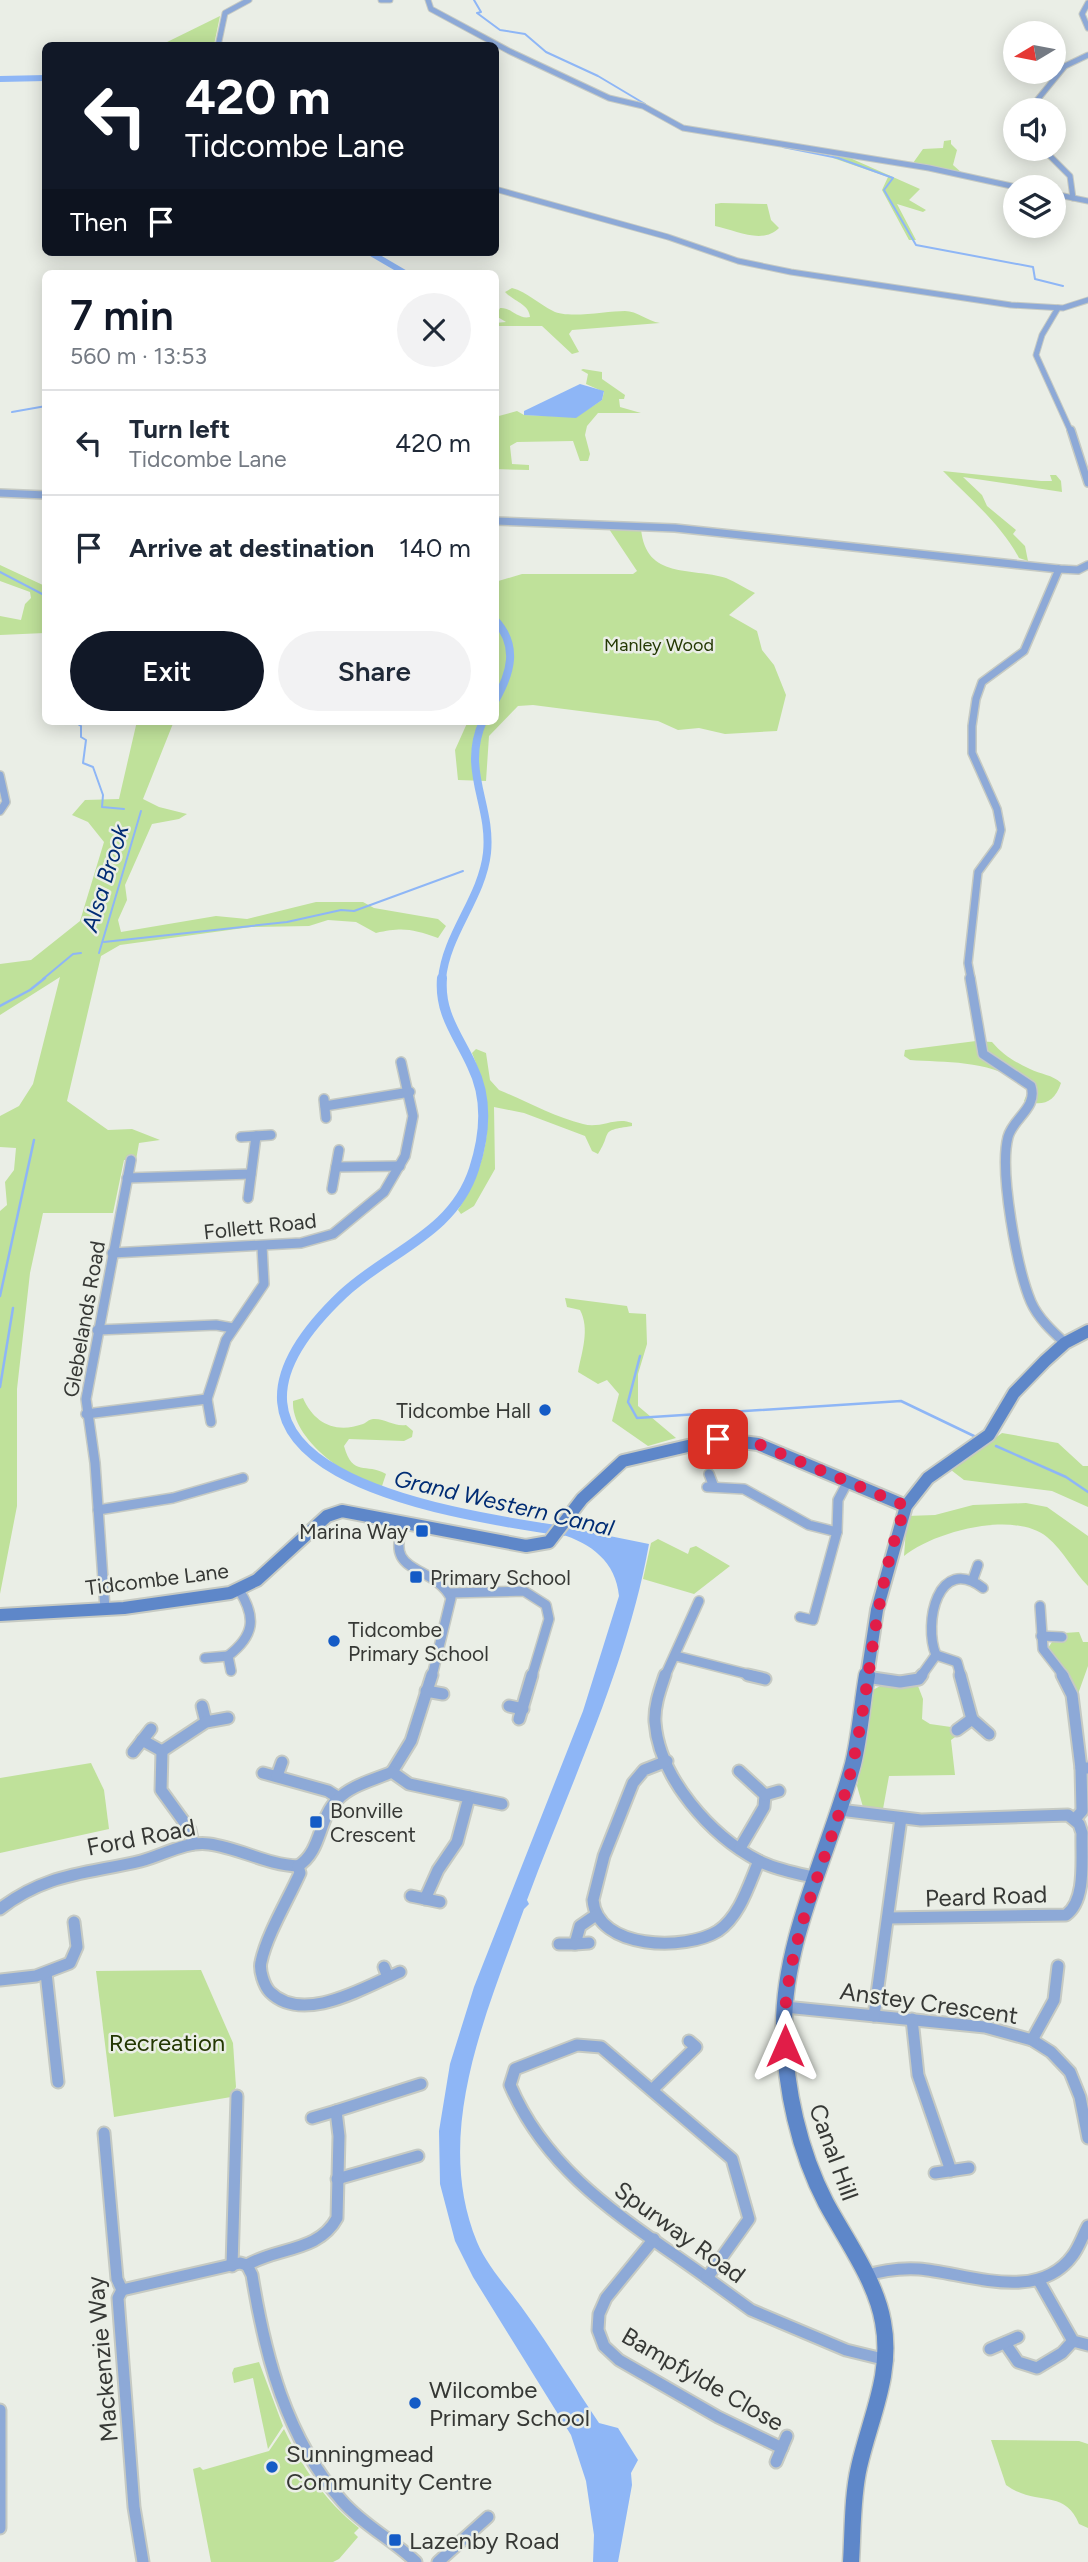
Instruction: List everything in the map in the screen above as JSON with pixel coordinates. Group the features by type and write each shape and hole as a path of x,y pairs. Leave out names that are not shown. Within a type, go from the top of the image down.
{"street":[{"path":"219,42 225,13 249,0"},
{"path":"381,0 390,0"},
{"path":"428,0 430,9 492,42"},
{"path":"1088,3 1082,15 1088,28"},
{"path":"499,46 609,98 643,106 683,128 929,168 1003,184"},
{"path":"1039,98 1065,66 1088,55"},
{"path":"1055,161 1070,176 1073,198"},
{"path":"499,190 668,237 738,261 791,272 953,298 1058,308 1088,300"},
{"path":"1066,197 1088,202"},
{"path":"1058,308 1042,335 1036,355 1071,429 1088,483"},
{"path":"0,493 42,495"},
{"path":"499,521 675,528 1059,569 1078,570 1088,565"},
{"path":"1059,569 1024,651 982,682 978,691 971,750 978,771 999,810 1001,823 997,849 983,861 978,872 968,963 983,1054 1024,1081 1034,1092 1032,1103 1010,1127 1007,1142 1010,1184 1027,1291 1046,1327 1065,1343"},
{"path":"0,775 6,802 0,811"},
{"name":"Follett Road","path":"112,1253 314,1242 333,1234 376,1201 400,1166 412,1128 410,1092 401,1062"},
{"path":"326,1118 324,1102 410,1092"},
{"path":"241,1137 271,1135"},
{"path":"248,1198 256,1136"},
{"path":"332,1189 340,1150"},
{"name":"Glebelands Road","path":"105,1609 93,1446 86,1414 86,1399 131,1160"},
{"path":"336,1167 400,1166"},
{"path":"127,1178 251,1174"},
{"path":"211,1422 209,1395 220,1353 233,1328 264,1284 262,1246"},
{"path":"97,1330 216,1325 233,1328"},
{"path":"906,1506 928,1478 989,1435 1014,1393 1065,1343 1088,1331"},
{"path":"86,1414 209,1395"},
{"name":"Tidcombe Lane","path":"0,1615 105,1609 239,1590 271,1569 327,1516 350,1510 526,1546 542,1545 553,1537 599,1481 622,1461 704,1441 733,1438 758,1444 906,1506"},
{"path":"709,1474 710,1487 744,1489 809,1525 837,1532"},
{"path":"98,1510 173,1498 243,1478"},
{"path":"800,1617 813,1620 837,1532 838,1500 847,1483"},
{"name":"Canal Hill","path":"851,2562 858,2469 887,2360 883,2320 865,2276 824,2199 797,2128 786,2067 785,2007 794,1945 840,1810 853,1762 877,1610 906,1506"},
{"path":"405,1522 397,1541 399,1552 421,1574 450,1593 524,1591 546,1605 549,1619 521,1714 509,1706"},
{"path":"973,1579 978,1565"},
{"path":"936,1655 931,1646 938,1592 948,1581 973,1579 983,1588"},
{"path":"205,1658 228,1656 242,1644 254,1625 253,1612 239,1590"},
{"path":"400,1972 386,1972 318,2004 291,2012 269,1992 260,1964 299,1873 298,1866 308,1859 331,1806 339,1798 392,1772 402,1761 418,1725 450,1593"},
{"path":"699,1601 657,1700 657,1725 667,1761 695,1808 740,1848 759,1861 816,1878"},
{"path":"1040,1606 1041,1636 1062,1637"},
{"path":"694,1613 706,1617"},
{"name":"Peard Road","path":"888,1918 1066,1915 1073,1910 1079,1894 1082,1833 1075,1818 1082,1811 1085,1768 1069,1686 1043,1649 1041,1636"},
{"path":"866,1677 913,1681 924,1675 936,1655"},
{"path":"936,1655 957,1662 972,1719 989,1734"},
{"path":"228,1656 231,1671"},
{"path":"676,1656 765,1679"},
{"path":"741,1672 745,1661"},
{"path":"426,1691 443,1694"},
{"path":"202,1706 206,1722"},
{"path":"162,1751 206,1722 228,1718"},
{"path":"957,1730 972,1719"},
{"path":"133,1752 151,1729"},
{"path":"142,1740 162,1751"},
{"path":"162,1751 161,1790 190,1830 193,1844"},
{"path":"667,1761 652,1766 633,1782 595,1888 593,1898 596,1915 609,1930 624,1938 703,1937 718,1932 731,1918 759,1861"},
{"path":"277,1776 282,1762"},
{"path":"392,1772 409,1784 502,1804"},
{"path":"739,1772 765,1795"},
{"path":"263,1773 328,1791 339,1798"},
{"path":"765,1795 779,1791"},
{"path":"740,1848 764,1807 765,1795"},
{"path":"425,1899 438,1870 457,1842 469,1797"},
{"path":"840,1810 901,1818 1060,1815 1075,1818"},
{"path":"874,2016 901,1818"},
{"name":"Ford Road","path":"0,1909 17,1895 50,1878 137,1862 193,1844 208,1844 298,1866"},
{"path":"411,1896 440,1902"},
{"path":"575,1944 580,1926 596,1915"},
{"path":"0,1980 46,1973 74,1960 77,1947 74,1922"},
{"path":"559,1944 589,1943"},
{"path":"1032,2040 1054,2000 1058,1966"},
{"path":"46,1973 58,2082"},
{"name":"Anstey Crescent","path":"785,2007 1003,2030 1032,2040 1051,2052 1070,2072 1080,2097 1088,2137"},
{"path":"912,2019 918,2075 951,2171"},
{"name":"Spurway Road","path":"652,2090 607,2052 593,2044 577,2045 515,2069 510,2085 524,2118 579,2185 707,2279 751,2310 772,2320 846,2350 887,2360"},
{"path":"696,2047 652,2090 725,2152 736,2166 749,2219 746,2227 707,2279"},
{"path":"312,2118 411,2092 421,2084"},
{"path":"232,2266 236,2096"},
{"path":"122,2290 247,2265 328,2234 337,2218 338,2128 335,2111"},
{"name":"Mackenzie Way","path":"104,2133 99,2154 117,2279 122,2290 118,2298 134,2507 143,2562"},
{"path":"337,2179 418,2156"},
{"path":"935,2173 969,2168"},
{"path":"865,2276 902,2269 1003,2283 1023,2284 1039,2281 1071,2258 1088,2226"},
{"name":"Bampfylde Close","path":"654,2239 597,2314 597,2331 601,2342 608,2352 619,2360 718,2417 785,2442 776,2462"},
{"path":"247,2265 252,2275 258,2319 276,2381 301,2440 342,2502 416,2562"},
{"path":"1039,2281 1073,2341 1088,2345"},
{"path":"990,2349 1018,2337"},
{"path":"1005,2343 1018,2362 1037,2368 1062,2353 1073,2341"},
{"path":"0,2410 0,2528"},
{"path":"438,2562 488,2517"}],"green space":[{"path":"220,16 215,42 167,42"},
{"path":"951,140 957,150 953,165 962,173 913,163 923,149 943,148 944,141"},
{"path":"833,158 850,158 920,189 909,200 926,210 923,212 897,204 916,240 909,240 882,190 888,177"},
{"path":"715,204 767,204 771,220 779,228 772,233 757,236 715,226"},
{"path":"512,288 523,292 560,313 578,315 625,311 660,323 572,330 569,334 579,352 572,354 542,326 499,326 499,323 506,322 499,318 500,308 508,309 522,317 530,317 525,307 505,292"},
{"path":"581,370 602,372 602,379 625,395 624,399 619,399 620,407 641,413 598,413 587,426 585,435 590,454 588,461 580,461 573,441 517,442 510,446 512,464 529,465 529,470 499,469 499,416 517,411 524,415 576,417 602,400 604,392 586,384 588,374"},
{"path":"943,471 1041,481 1052,481 1050,475 1056,475 1061,481 1062,492 963,477 982,495 987,506 1016,530 1013,534 1025,546 1028,561 1019,558 994,523"},
{"name":"Manley Wood","path":"609,529 641,529 651,557 661,564 726,578 755,593 729,615 757,631 762,650 774,665 786,695 777,731 725,734 699,728 678,730 658,721 533,705 518,706 489,736 486,781 458,780 455,750 466,725 499,725 499,581 522,574 633,574 637,571"},
{"path":"0,565 42,585 42,633 0,635 0,616 21,620 25,604 31,598 30,592 0,581"},
{"path":"136,725 172,725 143,799 159,807 187,814 179,819 152,824 125,885 127,900 118,920 121,932 216,916 247,919 316,902 363,902 374,908 438,919 446,926 438,938 407,930 376,933 356,922 328,920 309,926 251,927 120,945 101,956 67,1101 108,1130 132,1129 160,1140 139,1143 136,1160 124,1160 113,1213 43,1213 30,1273 17,1389 17,1506 0,1594 0,1211 7,1205 5,1182 14,1170 16,1148 0,1147 0,1116 19,1106 33,1084 60,977 0,1015 0,964 31,960 80,921 104,842 88,822 72,815 85,800 119,799"},
{"path":"976,1041 992,1042 1014,1061 1058,1080 1061,1083 1055,1095 1042,1103 1024,1101 1028,1091 1003,1073 973,1065 910,1060 904,1056 905,1050"},
{"path":"476,1049 486,1053 490,1080 499,1090 583,1124 626,1121 632,1123 632,1126 610,1131 598,1154 592,1151 585,1136 524,1113 494,1107 495,1169 474,1206 461,1214 458,1210 478,1171 487,1133 485,1094 472,1053"},
{"path":"565,1298 627,1306 629,1313 646,1314 647,1344 638,1374 638,1406 676,1438 648,1446 612,1421 619,1394 607,1380 598,1384 578,1372 584,1340 583,1317 580,1310 567,1307"},
{"path":"303,1398 319,1420 335,1427 353,1427 377,1419 406,1425 413,1431 412,1437 404,1441 349,1439 344,1446 356,1466 386,1474 382,1486 353,1476 324,1456 311,1443 295,1415 293,1401"},
{"path":"1002,1433 1058,1443 1083,1466 1088,1466 1088,1507 1052,1491 964,1480 951,1470"},
{"path":"1026,1503 1047,1507 1088,1536 1088,1586 1047,1537 1032,1529 1015,1525 974,1527 953,1532 917,1547 904,1556 907,1516 935,1515 973,1505"},
{"path":"658,1539 688,1554 690,1548 696,1546 730,1566 694,1594 643,1579 651,1543"},
{"path":"1079,1632 1083,1642 1088,1642 1088,1666 1078,1694 1070,1677 1048,1648 1052,1642 1065,1642 1064,1633"},
{"path":"882,1685 918,1686 923,1699 922,1719 930,1724 951,1727 958,1735 951,1740 955,1775 889,1776 883,1809 863,1807 857,1786 871,1691"},
{"path":"91,1763 104,1790 109,1829 0,1853 0,1778"},
{"name":"Recreation","path":"201,1970 233,2043 236,2087 231,2097 114,2117 96,1971"},
{"path":"259,2362 283,2426 268,2449 253,2378 234,2383 232,2373 234,2368"},
{"path":"284,2429 316,2483 335,2506 359,2528 354,2533 358,2537 339,2559 333,2562 211,2562 193,2469 200,2467 203,2470 269,2451"},
{"path":"991,2440 1079,2441 1088,2444 1088,2528 1079,2524 1066,2506 1017,2492 1006,2485"}],"water":[{"path":"580,384 604,391 602,400 576,418 524,415 524,411"},
{"path":"565,1527 649,1544 627,1635 612,1680 527,1900 529,1904 524,1909 481,2031 462,2115 460,2158 465,2200 477,2242 487,2261 535,2326 599,2423 618,2428 638,2460 631,2473 632,2485 618,2562 593,2562 594,2535 586,2481 571,2435 473,2277 455,2241 440,2184 439,2131 450,2064 474,1987 583,1711 619,1596 613,1573 607,1564 592,1549 560,1534"}],"waterway":[{"path":"474,0 481,12 477,13 500,30 525,34 546,52 598,76 645,104"},
{"name":"Grand Western Canal","path":"0,79 42,78"},
{"path":"783,147 838,158 893,178 884,190 916,245 1033,267 1035,279 1063,286"},
{"name":"Grand Western Canal","path":"376,256 400,270"},
{"path":"12,412 42,407"},
{"name":"Alsa Brook","path":"0,572 42,594"},
{"name":"Grand Western Canal","path":"499,625 510,650 508,670 499,693"},
{"name":"Alsa Brook","path":"79,725 81,737 86,740 83,763 93,767 103,795 102,807 124,809"},
{"name":"Grand Western Canal","path":"442,979 450,947 478,885 487,853 487,835 475,756 482,725"},
{"name":"Alsa Brook","path":"99,953 141,811"},
{"path":"104,942 287,922 341,910 354,911 463,871"},
{"name":"Alsa Brook","path":"43,979 73,954 81,953"},
{"name":"Alsa Brook","path":"0,1006 30,990 45,978"},
{"name":"Grand Western Canal","path":"442,979 446,1013 481,1091 481,1143 474,1169 464,1191 451,1210 435,1226 343,1294 294,1354 282,1402 299,1441 338,1471 391,1494 451,1511 563,1531"},
{"path":"0,1296 34,1140"},
{"path":"0,1387 13,1308"},
{"path":"640,1356 628,1402 637,1418 901,1401 976,1437"},
{"path":"996,1446 1066,1477 1088,1492"}],"place":[{"name":"Tidcombe Hall","path":"545,1410"},
{"name":"Marina Way","path":"422,1531"},
{"name":"Primary School","path":"416,1577"},
{"name":"Tidcombe Primary School","path":"334,1641"},
{"name":"Bonville Crescent","path":"316,1822"},
{"name":"Wilcombe Primary School","path":"415,2403"},
{"name":"Sunningmead Community Centre","path":"272,2467"},
{"name":"Lazenby Road","path":"395,2540"}],"route":[{"path":"718,1439 733,1438 758,1444 906,1506 877,1610 853,1762 840,1810 794,1945 787,1984 785,2046"}]}
